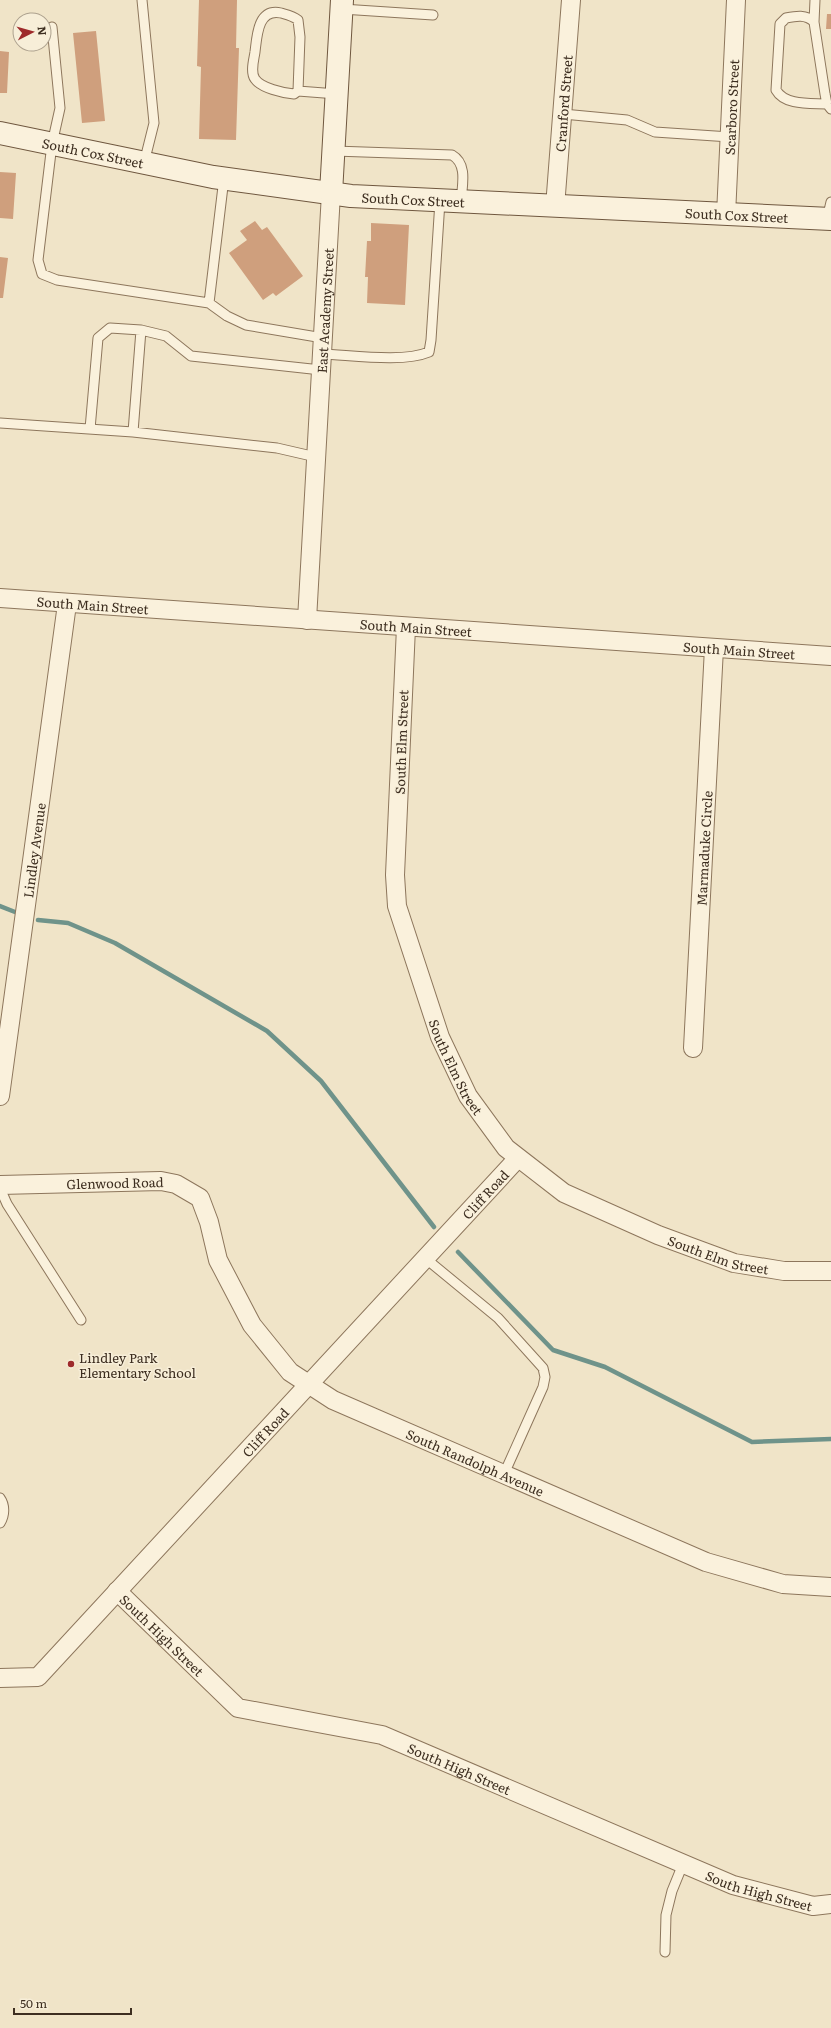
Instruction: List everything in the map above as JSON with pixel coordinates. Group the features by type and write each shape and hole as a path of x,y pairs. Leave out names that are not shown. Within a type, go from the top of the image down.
{"main road":[{"name":"East Academy Street","path":"332,193 342,4"},
{"name":"South Cox Street","path":"0,133 224,178 351,196 555,207 726,214 830,214"}],"street":[{"name":"Cranford Street","path":"555,207 571,0"},
{"name":"Scarboro Street","path":"726,214 736,0"},
{"name":"East Academy Street","path":"307,620 332,193"},
{"name":"South Main Street","path":"0,598 67,604 831,656"},
{"name":"Lindley Avenue","path":"0,1096 67,604"},
{"name":"South Elm Street","path":"406,627 395,875 397,906 440,1037 468,1096 506,1148 564,1193 658,1235 734,1263 784,1271 831,1271"},
{"name":"Marmaduke Circle","path":"692,1048 714,648"},
{"name":"Cliff Road","path":"0,1678 38,1677 518,1158"},
{"name":"Glenwood Road","path":"0,1186 161,1182 176,1184 200,1198 209,1222"},
{"name":"South Randolph Avenue","path":"209,1222 218,1260 252,1325 290,1372 333,1400 706,1562 782,1584 831,1587"},
{"name":"South High Street","path":"117,1591 238,1708 382,1735 733,1885 813,1906 831,1904"}],"lane":[{"path":"142,0 154,123 144,163"},
{"path":"814,22 811,18 796,16 786,18 780,24 776,90 779,95 788,101 829,106 814,22 815,0"},
{"path":"342,4 433,16"},
{"path":"298,91 300,37 298,20 293,16 272,12 266,14 260,23 252,68 253,77 258,82 281,93 294,94 298,91 337,94"},
{"path":"52,27 60,108 52,144 38,260 42,274 57,280 209,303 228,316 246,325 322,354"},
{"path":"562,114 627,120 655,132 730,137"},
{"path":"90,428 98,338 110,328 141,330 166,336 190,356 322,354 389,357 420,356 429,352 451,201 463,173 461,164 456,157 452,155 334,151"},
{"path":"209,303 224,178"},
{"path":"134,432 141,330"},
{"path":"0,423 134,432 277,448 316,457"},
{"path":"0,1186 7,1204 81,1320"},
{"path":"425,1258 498,1318 543,1368 545,1377 543,1387 504,1474"},
{"path":"0,1498 4,1509 3,1517 0,1523"},
{"path":"665,1952 666,1915 672,1891 683,1864"}],"building":[{"path":"199,0 237,0 236,48 239,48 236,140 199,139 201,67 197,66"},
{"path":"827,14 831,14 831,29 826,29"},
{"path":"96,31 105,121 82,123 73,33"},
{"path":"0,51 9,52 7,93 0,93"},
{"path":"0,172 16,173 13,219 0,218"},
{"path":"255,221 262,230 267,227 303,276 276,296 273,293 263,300 229,253 247,240 240,231"},
{"path":"371,223 409,225 405,305 367,303 368,277 365,277 367,241 371,241"},
{"path":"0,257 8,258 3,298 0,298"}],"waterway":[{"path":"0,906 15,912"},
{"path":"38,920 68,923 115,943 267,1031 321,1081 434,1227"},
{"path":"458,1252 553,1350 605,1367 752,1442 831,1439"}],"place":[{"name":"Lindley Park Elementary School","path":"71,1364"}]}
